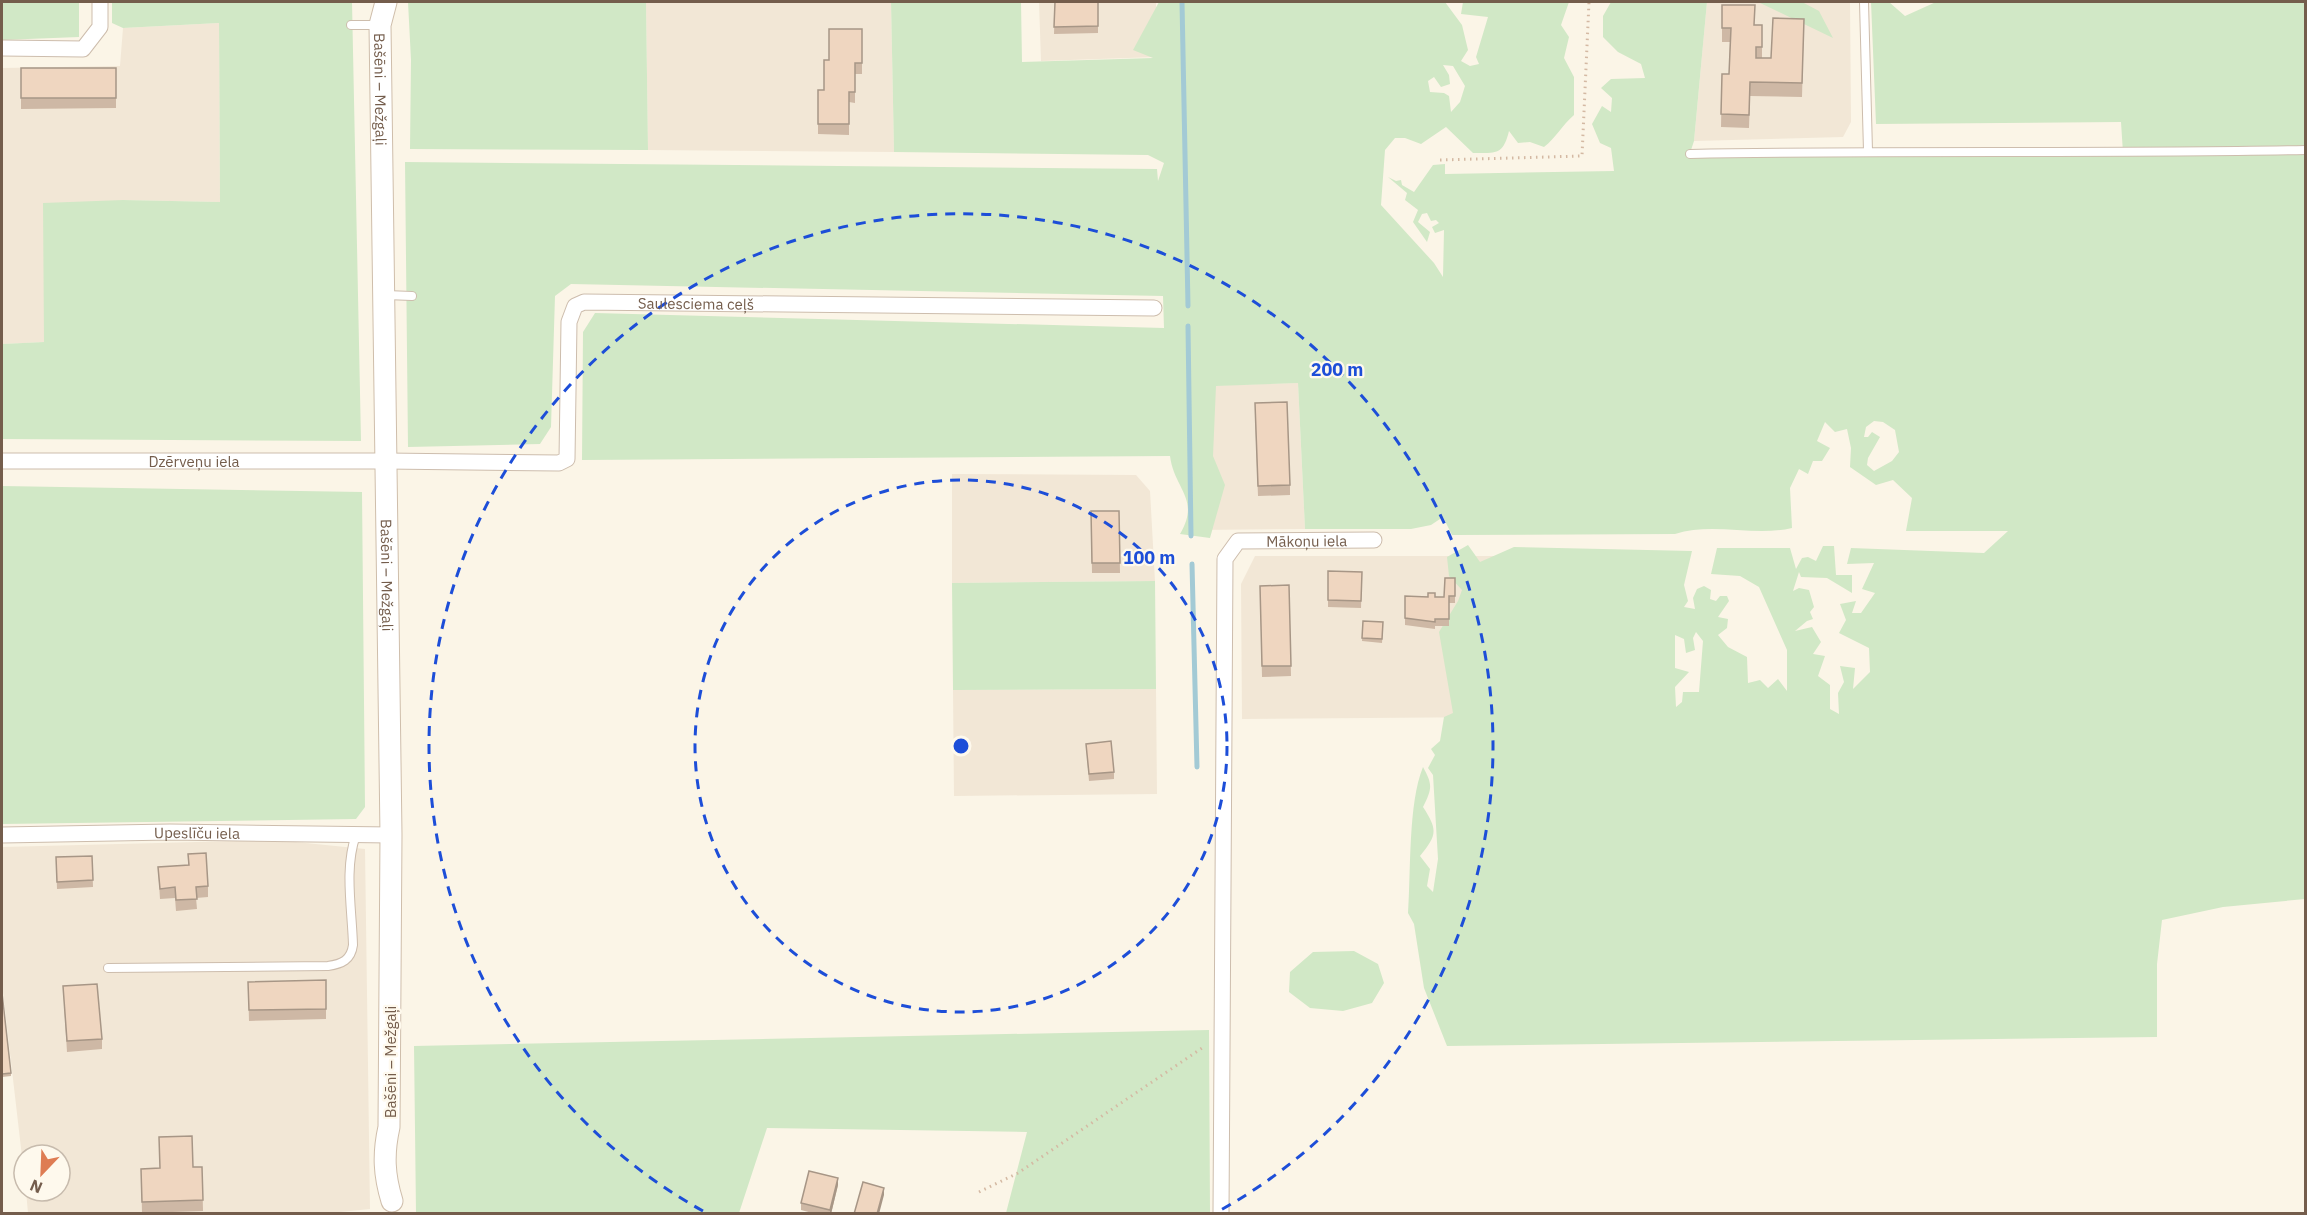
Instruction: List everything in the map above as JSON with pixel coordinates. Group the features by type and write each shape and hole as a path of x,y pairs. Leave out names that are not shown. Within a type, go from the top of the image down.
{"street":[{"path":"2,48 82,48 100,27 100,2"},
{"name":"Bašēni – Mežgaļi","path":"373,2 380,25"},
{"name":"Bašēni – Mežgaļi","path":"386,2 380,25 392,835 389,1127 384,1160 392,1207"},
{"name":"Saulesciema ceļš","path":"386,461 559,463 567,459 569,322 575,306 584,302 1154,308"},
{"name":"Dzērveņu iela","path":"2,461 386,461"},
{"name":"Mākoņu iela","path":"1221,1034 1225,559 1238,541 1374,540"},
{"name":"Upeslīču iela","path":"2,836 170,832 392,835"},
{"path":"1221,1034 1221,1214"}],"lane":[{"path":"1864,2 1868,151"},
{"path":"351,25 380,25"},
{"path":"1689,154 1868,151 2123,153 2306,150"},
{"path":"384,295 412,296"},
{"path":"108,968 328,966 344,962 350,955 353,945 350,864 351,849 356,835"}],"path":[{"path":"1440,160 1582,156 1589,2"},
{"path":"979,1192 1018,1173 1221,1034"}],"shaded area":[{"path":"646,2 891,2 894,152 648,150"},
{"path":"1039,2 1156,2 1156,57 1041,61"},
{"path":"1707,2 1850,2 1851,122 1843,137 1694,141"},
{"path":"219,23 220,202 123,200 44,342 2,344 2,68 120,66 123,28"},
{"path":"1298,383 1305,529 1198,530 1199,386"},
{"path":"952,474 1136,475 1150,491 1155,581 952,583"},
{"path":"1255,556 1494,556 1498,717 1242,719 1241,584"},
{"path":"1156,689 1157,794 954,796 953,690"},
{"path":"276,840 365,849 370,1209 321,1214 28,1213 27,1203 72,1203 72,1143 20,1143 2,984 2,847"}],"green space":[{"path":"2,2 79,2 79,37 2,40"},
{"path":"112,2 352,2 361,441 2,439 2,344 44,342 43,203 123,200 220,202 219,23 123,28 112,23"},
{"path":"408,2 646,2 648,150 410,149 411,60"},
{"path":"891,2 1021,2 1022,62 1153,58 1133,50 1159,2 1445,2 1462,25 1468,50 1461,61 1470,66 1479,64 1476,57 1488,17 1461,14 1463,2 1569,2 1561,25 1569,37 1564,58 1574,77 1574,115 1544,147 1530,142 1518,143 1509,131 1504,145 1498,151 1473,153 1446,127 1421,144 1405,138 1395,138 1385,150 1381,205 1434,263 1443,277 1444,230 1435,233 1432,227 1439,223 1436,220 1431,221 1427,213 1422,214 1418,222 1430,232 1427,242 1413,222 1418,210 1405,200 1407,193 1388,177 1396,181 1401,180 1402,185 1414,192 1433,165 1445,164 1445,174 1614,171 1611,148 1600,143 1592,124 1602,106 1611,112 1612,98 1601,88 1611,79 1645,78 1641,64 1618,52 1603,37 1603,16 1611,2 1707,2 1694,141 1690,153 2123,153 2121,122 1876,124 1871,2 1889,2 1905,16 1936,2 2305,2 2305,899 2223,907 2162,920 2157,964 2157,1037 1447,1046 1424,988 1414,924 1408,913 1412,818 1423,767 1430,787 1423,807 1434,832 1430,843 1420,856 1430,869 1427,886 1433,892 1438,859 1433,775 1428,768 1435,755 1431,749 1440,741 1444,717 1453,713 1439,632 1462,590 1449,576 1447,557 1468,545 1480,562 1514,547 1692,551 1684,585 1688,601 1684,607 1695,609 1693,598 1697,589 1704,586 1711,590 1710,599 1716,601 1720,596 1727,596 1729,601 1718,617 1728,619 1727,628 1718,635 1728,647 1747,657 1748,683 1760,680 1768,688 1778,679 1787,691 1787,650 1759,587 1740,576 1711,574 1717,548 1790,548 1796,569 1802,558 1808,557 1816,561 1823,546 1834,546 1836,575 1852,575 1852,593 1827,578 1801,577 1799,572 1793,591 1799,588 1809,590 1814,607 1810,612 1813,619 1795,631 1812,627 1821,642 1813,654 1825,656 1818,676 1830,685 1830,709 1839,714 1838,693 1844,682 1840,666 1855,668 1853,689 1870,672 1869,648 1839,633 1846,620 1840,604 1856,601 1852,613 1861,613 1875,593 1862,589 1874,563 1847,564 1851,548 1984,553 2008,531 1906,531 1912,498 1893,480 1876,485 1850,467 1851,448 1847,429 1835,432 1825,422 1817,441 1830,448 1822,461 1813,461 1808,474 1799,469 1790,488 1792,528 1763,531 1704,529 1675,534 1452,535 1443,517 1431,525 1411,529 1305,529 1298,383 1216,386 1213,456 1225,485 1210,538 1180,534 1186,522 1187,503 1172,467 1170,456 582,460 583,332 595,313 1164,328 1163,296 571,284 555,296 551,427 540,444 408,447 405,162 1157,169 1158,181 1164,163 1148,155 894,152","holes":["1443,65 1453,66 1465,86 1460,102 1451,112 1449,96 1444,93 1430,92 1428,81 1434,77 1441,87 1450,84 1449,75","1874,421 1883,422 1895,430 1899,452 1892,461 1874,471 1867,465 1868,458 1880,437 1872,432 1868,437 1864,437 1866,427","1696,632 1703,641 1699,692 1683,692 1682,702 1676,707 1675,687 1689,672 1675,668 1675,635 1684,639 1686,653 1695,650 1693,638"]},
{"path":"1758,2 1802,2 1819,11 1833,38"},
{"path":"2,486 362,492 365,807 356,819 2,824"},
{"path":"1155,581 1156,689 953,690 952,583"},
{"path":"1354,951 1378,964 1384,983 1372,1003 1343,1011 1310,1008 1289,992 1290,972 1313,952"},
{"path":"1209,1030 1210,1213 1006,1213 1027,1132 767,1128 739,1213 416,1213 414,1046"}],"building":[{"path":"1055,2 1098,2 1098,26 1054,27"},
{"path":"1722,5 1755,5 1754,25 1762,25 1762,47 1756,47 1756,58 1771,58 1773,18 1804,19 1802,83 1750,82 1749,115 1721,114 1722,74 1729,74 1731,28 1722,28"},
{"path":"829,29 862,29 862,63 855,63 855,92 849,92 849,124 818,124 818,90 824,90 824,60 829,60"},
{"path":"21,68 116,68 116,98 21,98"},
{"path":"1287,402 1290,485 1258,486 1255,403"},
{"path":"1091,511 1119,511 1120,563 1092,563"},
{"path":"1328,571 1362,572 1361,601 1328,600"},
{"path":"1445,578 1455,578 1455,596 1449,596 1449,619 1435,619 1435,622 1405,618 1405,596 1428,597 1428,593 1435,593 1435,597 1444,597"},
{"path":"1289,585 1291,666 1262,666 1260,586"},
{"path":"1363,621 1383,622 1382,639 1362,638"},
{"path":"1111,741 1114,772 1089,774 1086,744"},
{"path":"206,853 208,886 196,887 197,899 176,900 175,887 160,889 158,867 189,865 188,854"},
{"path":"92,856 93,880 57,882 56,857"},
{"path":"326,980 326,1009 249,1010 248,982"},
{"path":"97,984 102,1039 67,1041 63,986"},
{"path":"2,993 11,1073 2,1074"},
{"path":"192,1136 193,1167 202,1167 203,1200 142,1202 141,1169 160,1168 159,1137"},
{"path":"809,1171 838,1178 830,1210 801,1203"},
{"path":"863,1182 884,1188 877,1214 854,1214"}],"waterway":[{"path":"1182,2 1188,306"},
{"path":"1188,326 1191,536"},
{"path":"1192,564 1197,767"}]}
